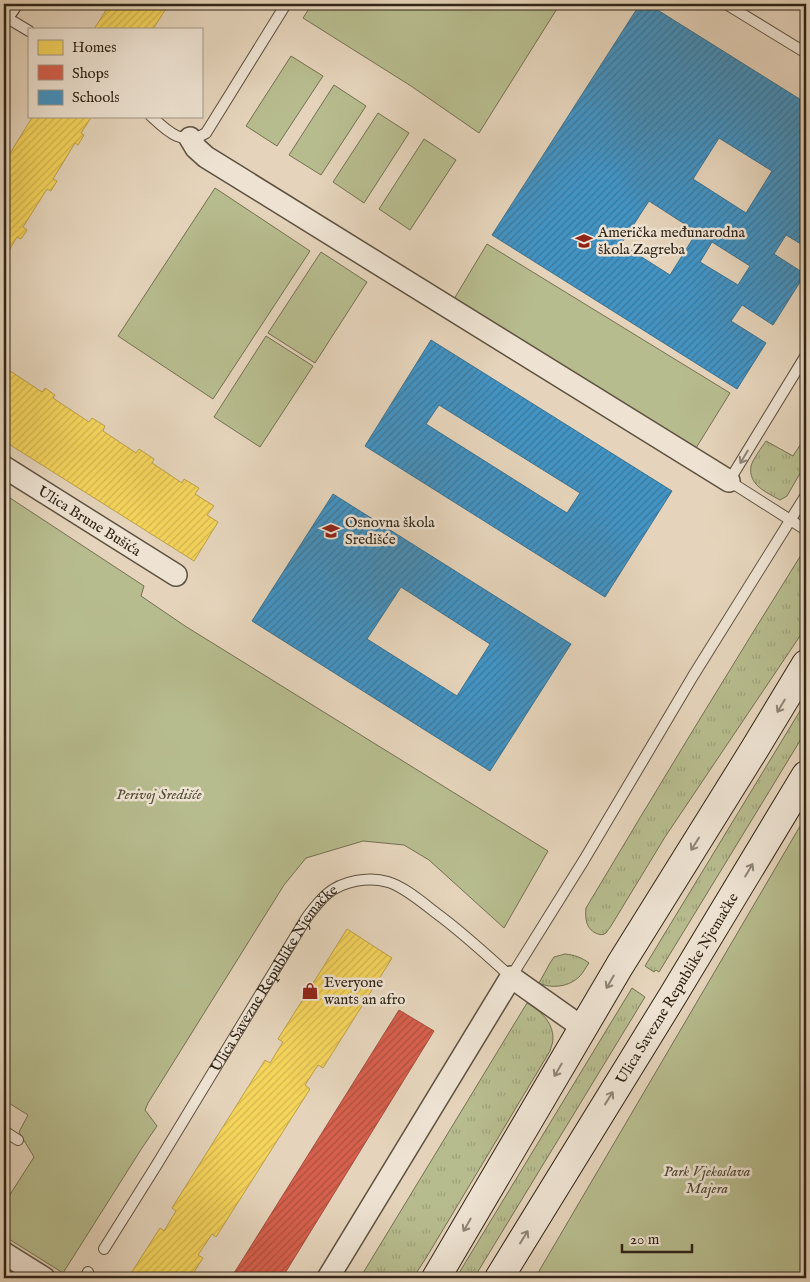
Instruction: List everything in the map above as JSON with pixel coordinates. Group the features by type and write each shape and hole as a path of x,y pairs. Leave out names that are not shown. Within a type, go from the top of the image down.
{"street":[{"path":"4,8 7,4"},
{"path":"190,138 196,148 206,157 729,482"},
{"name":"Ulica Brune Bušića","path":"4,467 176,575"},
{"path":"436,1278 620,965 806,664"},
{"name":"Ulica Savezne Republike Njemačke","path":"499,1278 672,997 806,774"},
{"path":"328,1278 511,977"},
{"name":"Ulica Savezne Republike Njemačke","path":"511,977 583,1028"},
{"path":"4,1253 44,1278"}],"lane":[{"path":"153,118 167,132 178,138 199,137 206,133 286,4"},
{"path":"726,4 806,53"},
{"path":"4,16 28,30"},
{"path":"806,354 729,482 806,530"},
{"path":"511,977 584,860 693,676 806,495"},
{"name":"Ulica Savezne Republike Njemačke","path":"104,1249 307,917 328,892 343,885 365,879 389,882 410,893 447,921 511,977"},
{"path":"4,1131 18,1140"}],"green space":[{"path":"312,4 560,4 479,133 411,86 303,18"},
{"path":"291,56 323,76 277,146 246,126"},
{"path":"334,85 366,106 321,175 289,155"},
{"path":"378,113 409,133 364,203 333,182"},
{"path":"424,139 456,160 410,230 379,209"},
{"path":"215,188 310,251 213,399 118,336"},
{"path":"487,244 730,393 696,448 454,299"},
{"path":"321,252 367,282 315,363 268,333"},
{"path":"266,336 313,366 260,447 214,417"},
{"path":"806,436 806,463 787,496 780,500 755,483 752,478 751,466 766,441 793,456"},
{"name":"Perivoj Središće","path":"4,494 144,586 141,596 185,626 548,851 504,928 429,860 404,845 363,841 306,858 284,885 148,1103 145,1110 157,1126 63,1273 4,1236 4,1204 34,1157 19,1132 28,1115 4,1100"},
{"path":"806,547 806,627 665,837 606,933 602,935 594,932 587,924 586,908"},
{"path":"806,701 806,731 659,972 656,970 654,972 645,966"},
{"name":"Park Vjekoslava Majera","path":"806,816 806,1278 535,1278"},
{"path":"565,954 583,959 589,963 580,976 566,985 549,986 539,983 554,957"},
{"path":"632,988 645,997 474,1278 456,1278"},
{"path":"527,1003 545,1017 551,1027 553,1039 550,1051 426,1258 413,1278 360,1278"}],"building: Homes":[{"path":"110,4 169,4 154,28 95,28"},
{"path":"32,118 91,118 81,133 84,135 78,145 75,143 53,179 57,181 51,191 47,189 23,227 27,230 21,239 17,237 4,259 4,163"},
{"path":"4,367 42,392 45,388 55,395 53,398 89,422 92,418 105,426 103,431 136,453 139,449 154,459 152,463 182,483 184,479 199,488 195,494 214,506 207,515 218,522 194,561 4,441"},
{"path":"347,929 392,958 323,1068 318,1065 305,1085 310,1089 216,1237 212,1234 198,1255 203,1258 190,1278 128,1278 160,1228 164,1231 176,1211 172,1208 265,1060 270,1063 283,1042 278,1039"}],"building: Shops":[{"path":"399,1010 434,1031 282,1278 231,1278"}],"building: Schools":[{"path":"640,4 648,4 806,103 806,247 786,235 774,254 805,274 773,325 742,305 731,321 766,343 737,389 492,235","holes":["719,138 772,171 746,213 693,179","649,201 697,232 670,275 621,244","712,242 750,266 738,285 700,262"]},
{"path":"431,340 672,491 605,597 365,446","holes":["439,405 580,493 567,513 426,424"]},
{"path":"333,494 571,644 490,771 252,621","holes":["401,587 490,644 457,696 367,639"]}],"place":[{"name":"Američka međunarodna škola Zagreba","path":"584,241"},
{"name":"Osnovna škola Središće","path":"331,531"},
{"name":"Everyone wants an afro","path":"310,991"}]}
